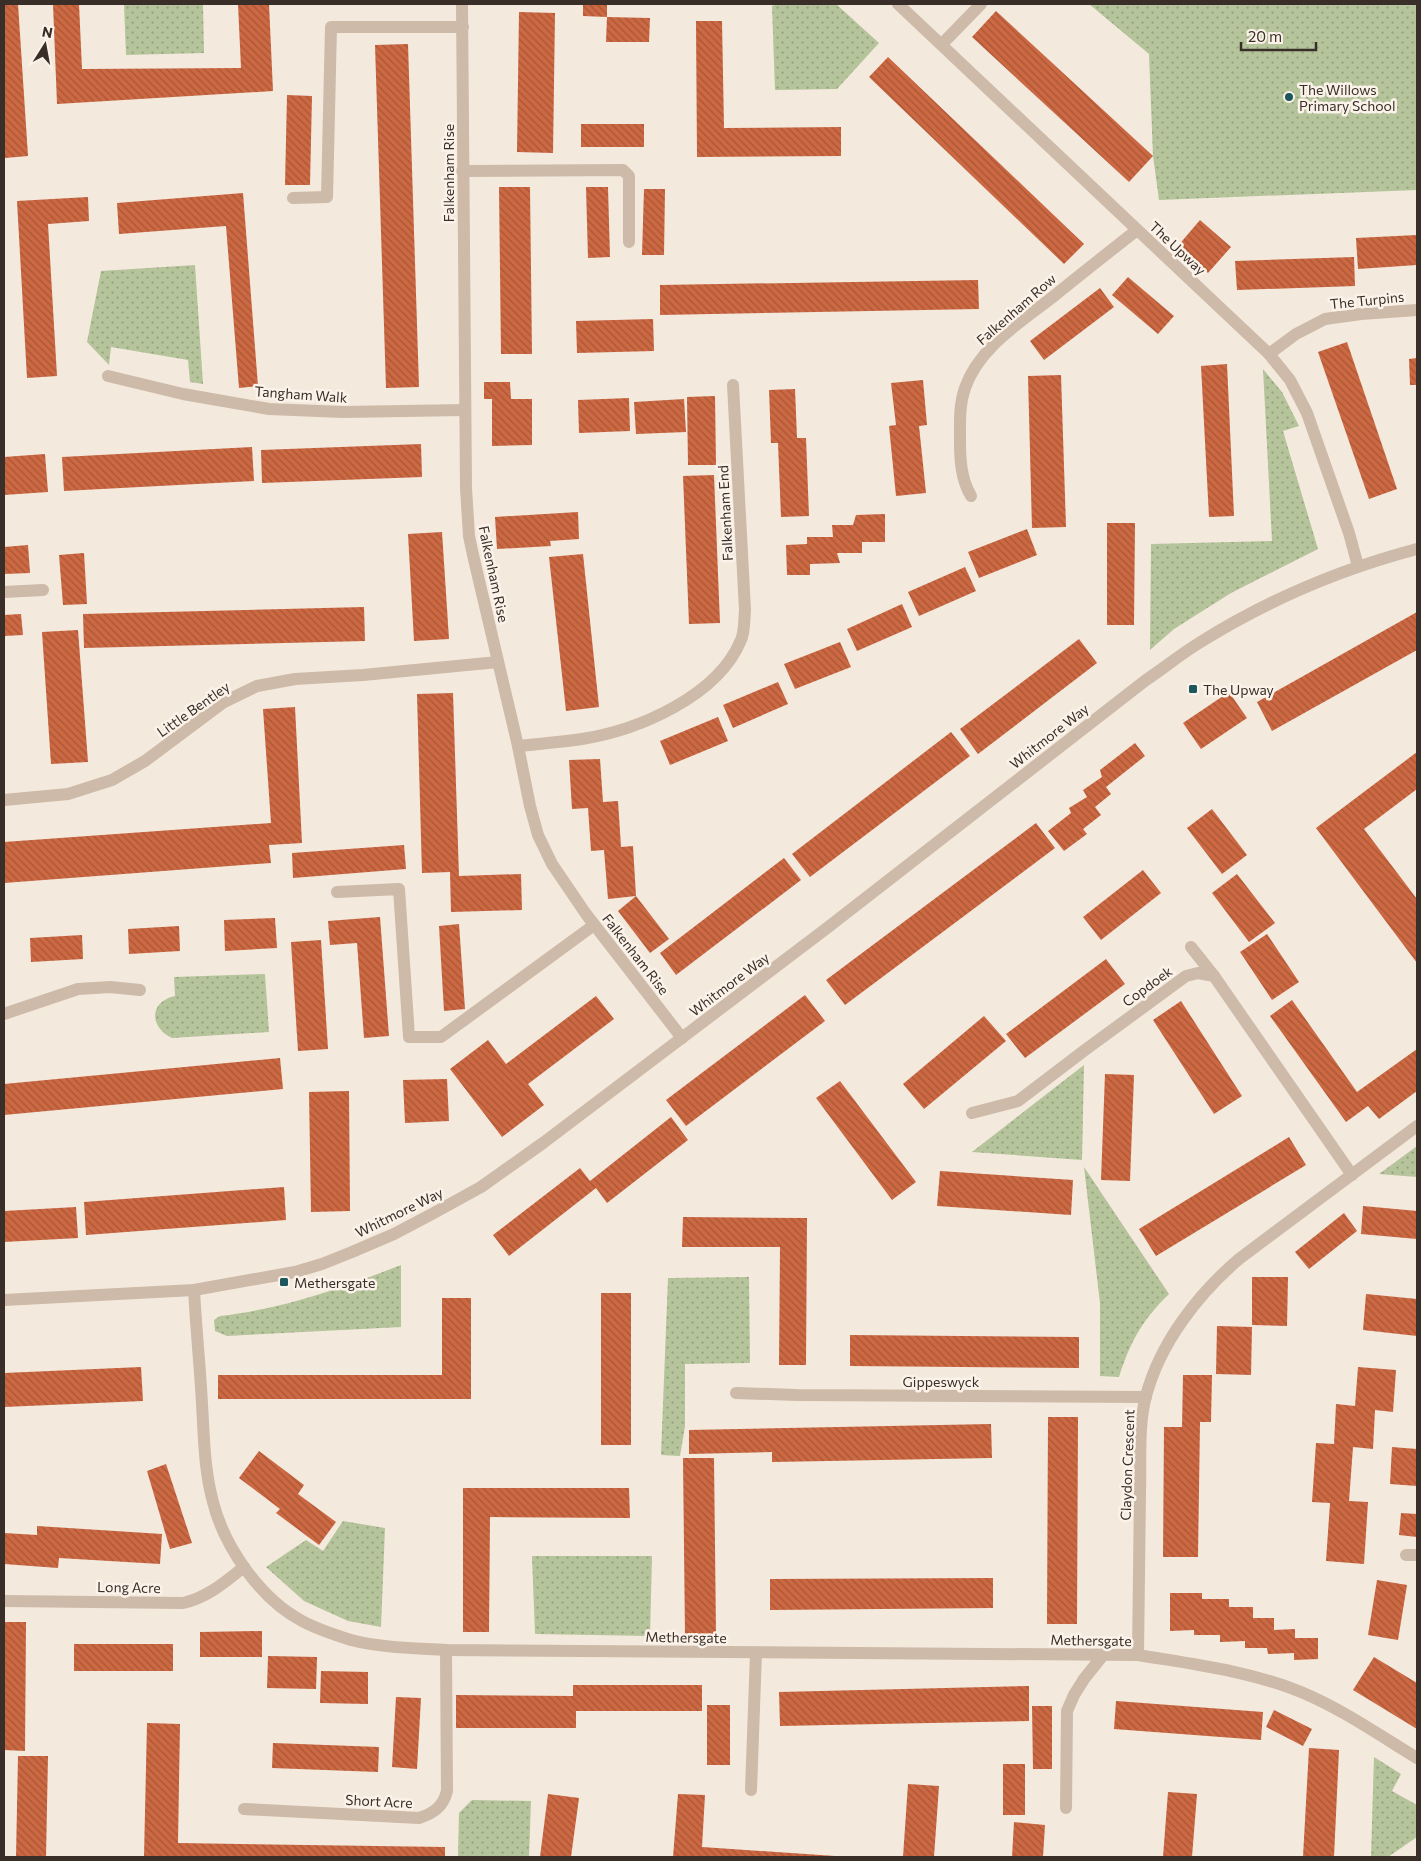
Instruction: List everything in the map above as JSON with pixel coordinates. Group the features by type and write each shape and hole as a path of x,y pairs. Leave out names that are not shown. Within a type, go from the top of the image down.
{"street":[{"name":"Falkenham Rise","path":"462,4 466,488 469,536 538,835 552,864 594,924 682,1038"},
{"name":"The Upway","path":"898,4 1020,116 1137,230 1269,354 1290,380 1307,413 1349,533 1358,566"},
{"path":"942,44 981,4"},
{"path":"293,198 327,198 331,27 463,27"},
{"path":"462,171 622,170 629,176 629,242"},
{"name":"Falkenham Row","path":"971,496 966,488 960,463 959,411 965,387 977,365 992,346 1013,328 1137,230"},
{"name":"The Turpins","path":"1269,354 1296,334 1325,319 1417,310"},
{"name":"Tangham Walk","path":"108,376 183,394 269,409 343,412 465,410"},
{"name":"Falkenham End","path":"518,746 584,739 622,729 660,715 698,692 724,668 742,639 745,610 733,385"},
{"name":"Whitmore Way","path":"4,1300 194,1290 295,1272 322,1264 394,1234 481,1187 543,1143 827,928 1070,739 1199,643 1279,600 1358,566 1417,549"},
{"path":"4,592 43,590"},
{"name":"Little Bentley","path":"4,800 68,794 112,780 145,761 224,702 257,686 295,680 498,662"},
{"path":"337,892 400,889 409,1037 441,1037 594,924"},
{"path":"1191,947 1214,976 1352,1175"},
{"name":"Copdoek","path":"972,1113 1018,1102 1186,976 1198,974 1214,976"},
{"path":"4,1014 78,989 110,986 140,990"},
{"name":"Claydon Crescent","path":"1138,1655 1141,1437 1146,1397 1159,1361 1187,1313 1220,1275 1238,1259 1417,1126"},
{"name":"Methersgate","path":"194,1290 204,1447 213,1504 226,1537 244,1567 262,1590 300,1620 322,1629 352,1640 382,1646 446,1650 1138,1655 1199,1665 1270,1682 1300,1692 1329,1706 1417,1758"},
{"name":"Gippeswyck","path":"736,1393 1146,1397"},
{"name":"Long Acre","path":"4,1601 183,1603 203,1597 244,1567"},
{"name":"Short Acre","path":"244,1809 419,1818 430,1814 438,1808 444,1801 447,1791 446,1650"},
{"path":"751,1790 756,1653"},
{"path":"1066,1808 1067,1711 1084,1679 1104,1654"}],"green space":[{"path":"124,4 203,4 204,53 126,55"},
{"path":"777,4 836,4 879,43 837,89 775,90 772,6"},
{"name":"The Willows Primary School","path":"1089,4 1417,4 1417,190 1159,200 1153,156 1149,54"},
{"path":"195,265 203,384 190,382 188,360 111,347 109,365 87,342 101,271"},
{"path":"1263,369 1282,392 1299,426 1283,431 1318,549 1231,593 1174,629 1150,650 1151,544 1272,541"},
{"path":"265,974 269,1032 172,1038 159,1028 156,1022 156,1009 166,999 175,996 174,977"},
{"path":"1084,1065 1082,1160 972,1152"},
{"path":"1417,1146 1417,1177 1379,1174"},
{"path":"1084,1167 1169,1294 1138,1332 1119,1377 1100,1376 1100,1303"},
{"path":"401,1265 401,1327 227,1336 215,1331 214,1320 220,1316 289,1303 357,1282"},
{"path":"749,1277 750,1363 685,1364 685,1426 680,1456 661,1455 668,1278"},
{"path":"343,1521 385,1528 381,1627 348,1621 304,1601 266,1567 306,1540 323,1551"},
{"path":"532,1556 652,1556 650,1636 535,1634"},
{"path":"1374,1757 1401,1774 1392,1791 1417,1805 1417,1837 1388,1857 1371,1857"},
{"path":"472,1800 531,1801 529,1857 458,1857 459,1813"}],"building":[{"path":"4,4 18,4 28,156 5,158"},
{"path":"53,4 79,4 82,69 241,68 238,4 269,4 273,91 57,104"},
{"path":"583,4 607,4 607,17 583,16"},
{"path":"996,11 1153,156 1129,182 972,37"},
{"path":"519,12 555,13 553,153 517,152"},
{"path":"607,17 650,18 649,42 606,42"},
{"path":"696,21 722,21 724,128 841,127 841,156 697,157"},
{"path":"408,44 419,387 386,388 375,45"},
{"path":"888,57 1084,244 1064,264 869,77"},
{"path":"287,95 312,96 310,185 285,185"},
{"path":"581,124 644,124 644,147 581,147"},
{"path":"499,187 530,187 532,354 501,354"},
{"path":"586,187 608,187 610,257 588,258"},
{"path":"644,189 665,189 664,255 642,255"},
{"path":"243,193 258,386 239,388 226,226 119,234 117,203"},
{"path":"88,197 89,221 48,224 57,376 27,378 17,201"},
{"path":"1200,220 1231,247 1208,273 1177,247"},
{"path":"1417,235 1417,265 1358,269 1356,238"},
{"path":"1354,257 1355,286 1237,290 1235,261"},
{"path":"1128,277 1174,316 1158,334 1112,295"},
{"path":"978,280 979,309 660,315 660,285"},
{"path":"1100,288 1114,307 1044,360 1030,341"},
{"path":"653,319 654,351 577,353 576,321"},
{"path":"1347,342 1397,489 1369,499 1318,352"},
{"path":"1417,358 1417,385 1410,385 1409,359"},
{"path":"1227,364 1234,516 1209,517 1201,366"},
{"path":"1061,375 1066,527 1032,528 1028,376"},
{"path":"923,380 927,425 919,426 926,493 896,496 889,426 896,425 891,383"},
{"path":"484,382 510,382 511,399 532,399 532,445 492,446 492,399 484,399"},
{"path":"795,389 797,438 806,438 809,516 781,517 778,443 771,443 769,390"},
{"path":"715,396 716,465 688,465 687,397"},
{"path":"629,398 630,431 579,433 578,400"},
{"path":"684,399 686,432 636,434 634,402"},
{"path":"421,444 422,477 262,483 261,450"},
{"path":"252,447 254,481 64,491 62,457"},
{"path":"45,454 48,492 4,495 4,457"},
{"path":"714,475 720,623 689,624 683,476"},
{"path":"578,512 579,539 550,541 551,546 497,549 495,517"},
{"path":"885,514 885,542 862,542 862,553 837,553 840,563 810,564 810,575 787,575 786,545 807,544 807,537 833,537 832,525 853,525 856,515"},
{"path":"1107,523 1135,523 1134,625 1107,625"},
{"path":"1027,529 1037,555 979,578 968,552"},
{"path":"442,532 449,639 414,641 408,534"},
{"path":"28,545 30,573 4,574 4,547"},
{"path":"84,553 87,604 63,605 59,555"},
{"path":"583,554 599,707 566,711 549,557"},
{"path":"965,567 976,591 919,616 908,592"},
{"path":"902,604 912,627 857,651 847,629"},
{"path":"364,607 365,641 84,648 83,614"},
{"path":"1417,612 1417,650 1272,731 1257,702"},
{"path":"21,614 23,635 4,636 4,615"},
{"path":"78,630 88,762 51,764 42,632"},
{"path":"1079,639 1097,663 978,754 960,729"},
{"path":"840,642 851,667 795,689 784,664"},
{"path":"778,682 788,704 733,728 723,705"},
{"path":"1229,692 1247,718 1201,749 1183,723"},
{"path":"453,693 459,876 521,874 522,910 451,912 450,872 422,873 417,694"},
{"path":"295,707 302,843 269,845 271,863 4,883 4,842 271,823 263,709"},
{"path":"718,717 728,741 670,765 660,741"},
{"path":"951,732 970,756 810,877 792,854"},
{"path":"1135,743 1145,756 1106,787 1111,794 1095,807 1101,815 1083,829 1087,834 1064,851 1048,831 1071,813 1069,808 1087,797 1083,790 1102,777 1100,770"},
{"path":"1417,752 1417,789 1364,829 1417,899 1417,963 1316,828"},
{"path":"600,759 603,802 618,801 621,847 633,846 636,896 608,899 604,850 591,851 588,808 572,809 569,760"},
{"path":"1212,809 1247,855 1222,874 1187,828"},
{"path":"1036,823 1055,848 845,1005 826,980"},
{"path":"404,845 406,869 293,878 292,853"},
{"path":"784,858 801,880 676,975 660,953"},
{"path":"1143,870 1161,893 1101,940 1083,917"},
{"path":"1237,874 1275,923 1249,942 1212,893"},
{"path":"636,896 669,939 650,953 618,911"},
{"path":"380,917 389,1036 364,1038 357,943 330,945 328,921"},
{"path":"275,918 277,948 225,951 224,920"},
{"path":"459,924 465,1009 444,1011 439,926"},
{"path":"179,926 180,951 129,954 128,929"},
{"path":"1267,934 1299,982 1272,1000 1240,952"},
{"path":"82,935 83,959 31,962 30,938"},
{"path":"321,940 328,1049 298,1051 291,942"},
{"path":"1106,959 1125,984 1025,1058 1006,1034"},
{"path":"805,995 825,1021 686,1126 666,1100"},
{"path":"596,996 614,1019 528,1084 544,1105 502,1137 450,1069 488,1040 506,1064"},
{"path":"1292,1000 1357,1092 1417,1049 1417,1091 1379,1119 1368,1106 1346,1122 1270,1016"},
{"path":"1181,1001 1242,1096 1214,1114 1153,1020"},
{"path":"984,1016 1006,1041 924,1109 903,1084"},
{"path":"280,1058 283,1089 4,1115 4,1084"},
{"path":"1105,1074 1134,1075 1130,1181 1101,1180"},
{"path":"447,1079 449,1121 405,1123 403,1080"},
{"path":"840,1081 916,1182 892,1200 816,1098"},
{"path":"349,1091 350,1211 311,1212 309,1092"},
{"path":"671,1117 688,1140 607,1203 596,1188 509,1256 493,1235 580,1168 590,1181"},
{"path":"1289,1137 1306,1165 1156,1256 1139,1229"},
{"path":"940,1171 1073,1180 1071,1215 937,1206"},
{"path":"284,1187 286,1220 86,1235 84,1202"},
{"path":"1363,1206 1417,1211 1417,1239 1361,1234"},
{"path":"76,1207 78,1238 4,1242 4,1211"},
{"path":"1344,1213 1357,1231 1309,1269 1295,1252"},
{"path":"683,1217 807,1218 806,1365 779,1365 780,1247 682,1247"},
{"path":"1252,1277 1288,1277 1287,1326 1252,1325"},
{"path":"601,1293 631,1293 631,1445 601,1445"},
{"path":"1366,1294 1417,1299 1417,1336 1363,1330"},
{"path":"442,1298 471,1298 471,1399 218,1399 218,1375 442,1375"},
{"path":"1217,1326 1252,1327 1251,1375 1216,1374"},
{"path":"850,1335 1079,1337 1079,1368 850,1366"},
{"path":"141,1367 143,1401 4,1407 4,1373"},
{"path":"1358,1367 1396,1370 1393,1412 1375,1410 1373,1449 1353,1447 1349,1501 1368,1502 1364,1564 1326,1561 1330,1503 1312,1502 1316,1443 1334,1444 1336,1404 1355,1406"},
{"path":"1183,1375 1212,1375 1211,1422 1200,1422 1198,1557 1163,1557 1164,1427 1182,1427"},
{"path":"1048,1417 1078,1417 1077,1624 1047,1624"},
{"path":"991,1424 992,1458 772,1462 772,1452 689,1454 689,1430"},
{"path":"1392,1447 1417,1449 1417,1486 1390,1484"},
{"path":"259,1451 304,1485 298,1494 336,1522 319,1545 276,1513 280,1509 239,1478"},
{"path":"683,1458 714,1458 716,1634 685,1635"},
{"path":"166,1464 192,1543 170,1549 147,1471"},
{"path":"463,1488 629,1488 630,1518 490,1517 489,1632 463,1632"},
{"path":"1401,1513 1417,1514 1417,1537 1399,1535"},
{"path":"37,1526 162,1534 160,1564 59,1558 58,1568 4,1564 4,1533 37,1535"},
{"path":"993,1578 993,1608 770,1610 770,1579"},
{"path":"1377,1580 1407,1585 1398,1640 1368,1635"},
{"path":"1170,1593 1202,1593 1202,1599 1229,1599 1229,1607 1253,1607 1253,1618 1274,1618 1274,1630 1295,1629 1295,1638 1318,1638 1318,1659 1294,1660 1294,1653 1268,1654 1267,1648 1245,1648 1245,1641 1220,1642 1220,1635 1194,1635 1194,1630 1170,1631"},
{"path":"4,1622 26,1622 25,1751 4,1750"},
{"path":"262,1631 262,1657 200,1657 200,1632"},
{"path":"74,1644 173,1644 173,1671 74,1671"},
{"path":"268,1656 317,1657 316,1689 267,1688"},
{"path":"1374,1657 1417,1683 1417,1729 1353,1690"},
{"path":"321,1671 368,1672 368,1704 320,1703"},
{"path":"573,1685 702,1685 702,1711 576,1711 576,1728 456,1728 456,1695 573,1696"},
{"path":"1029,1686 1029,1721 780,1726 779,1692"},
{"path":"396,1697 421,1698 417,1769 392,1767"},
{"path":"1116,1701 1263,1712 1261,1740 1114,1729"},
{"path":"707,1705 730,1705 730,1765 707,1765"},
{"path":"1032,1706 1052,1706 1052,1769 1033,1769"},
{"path":"1274,1710 1312,1729 1303,1746 1266,1727"},
{"path":"147,1723 180,1724 178,1843 445,1847 445,1857 144,1857"},
{"path":"273,1743 379,1747 378,1772 272,1768"},
{"path":"1309,1748 1339,1750 1334,1857 1303,1857"},
{"path":"18,1756 48,1756 46,1857 16,1857"},
{"path":"1003,1764 1025,1764 1025,1815 1003,1815"},
{"path":"908,1784 939,1786 934,1857 903,1857"},
{"path":"1168,1792 1197,1794 1192,1857 1163,1857"},
{"path":"548,1794 579,1798 571,1857 540,1857"},
{"path":"678,1794 705,1795 702,1847 835,1857 673,1857"},
{"path":"1014,1822 1045,1825 1043,1857 1012,1857"}],"place":[{"name":"The Willows Primary School","path":"1289,97"},
{"name":"The Upway","path":"1193,689"},
{"name":"Methersgate","path":"284,1282"}]}
